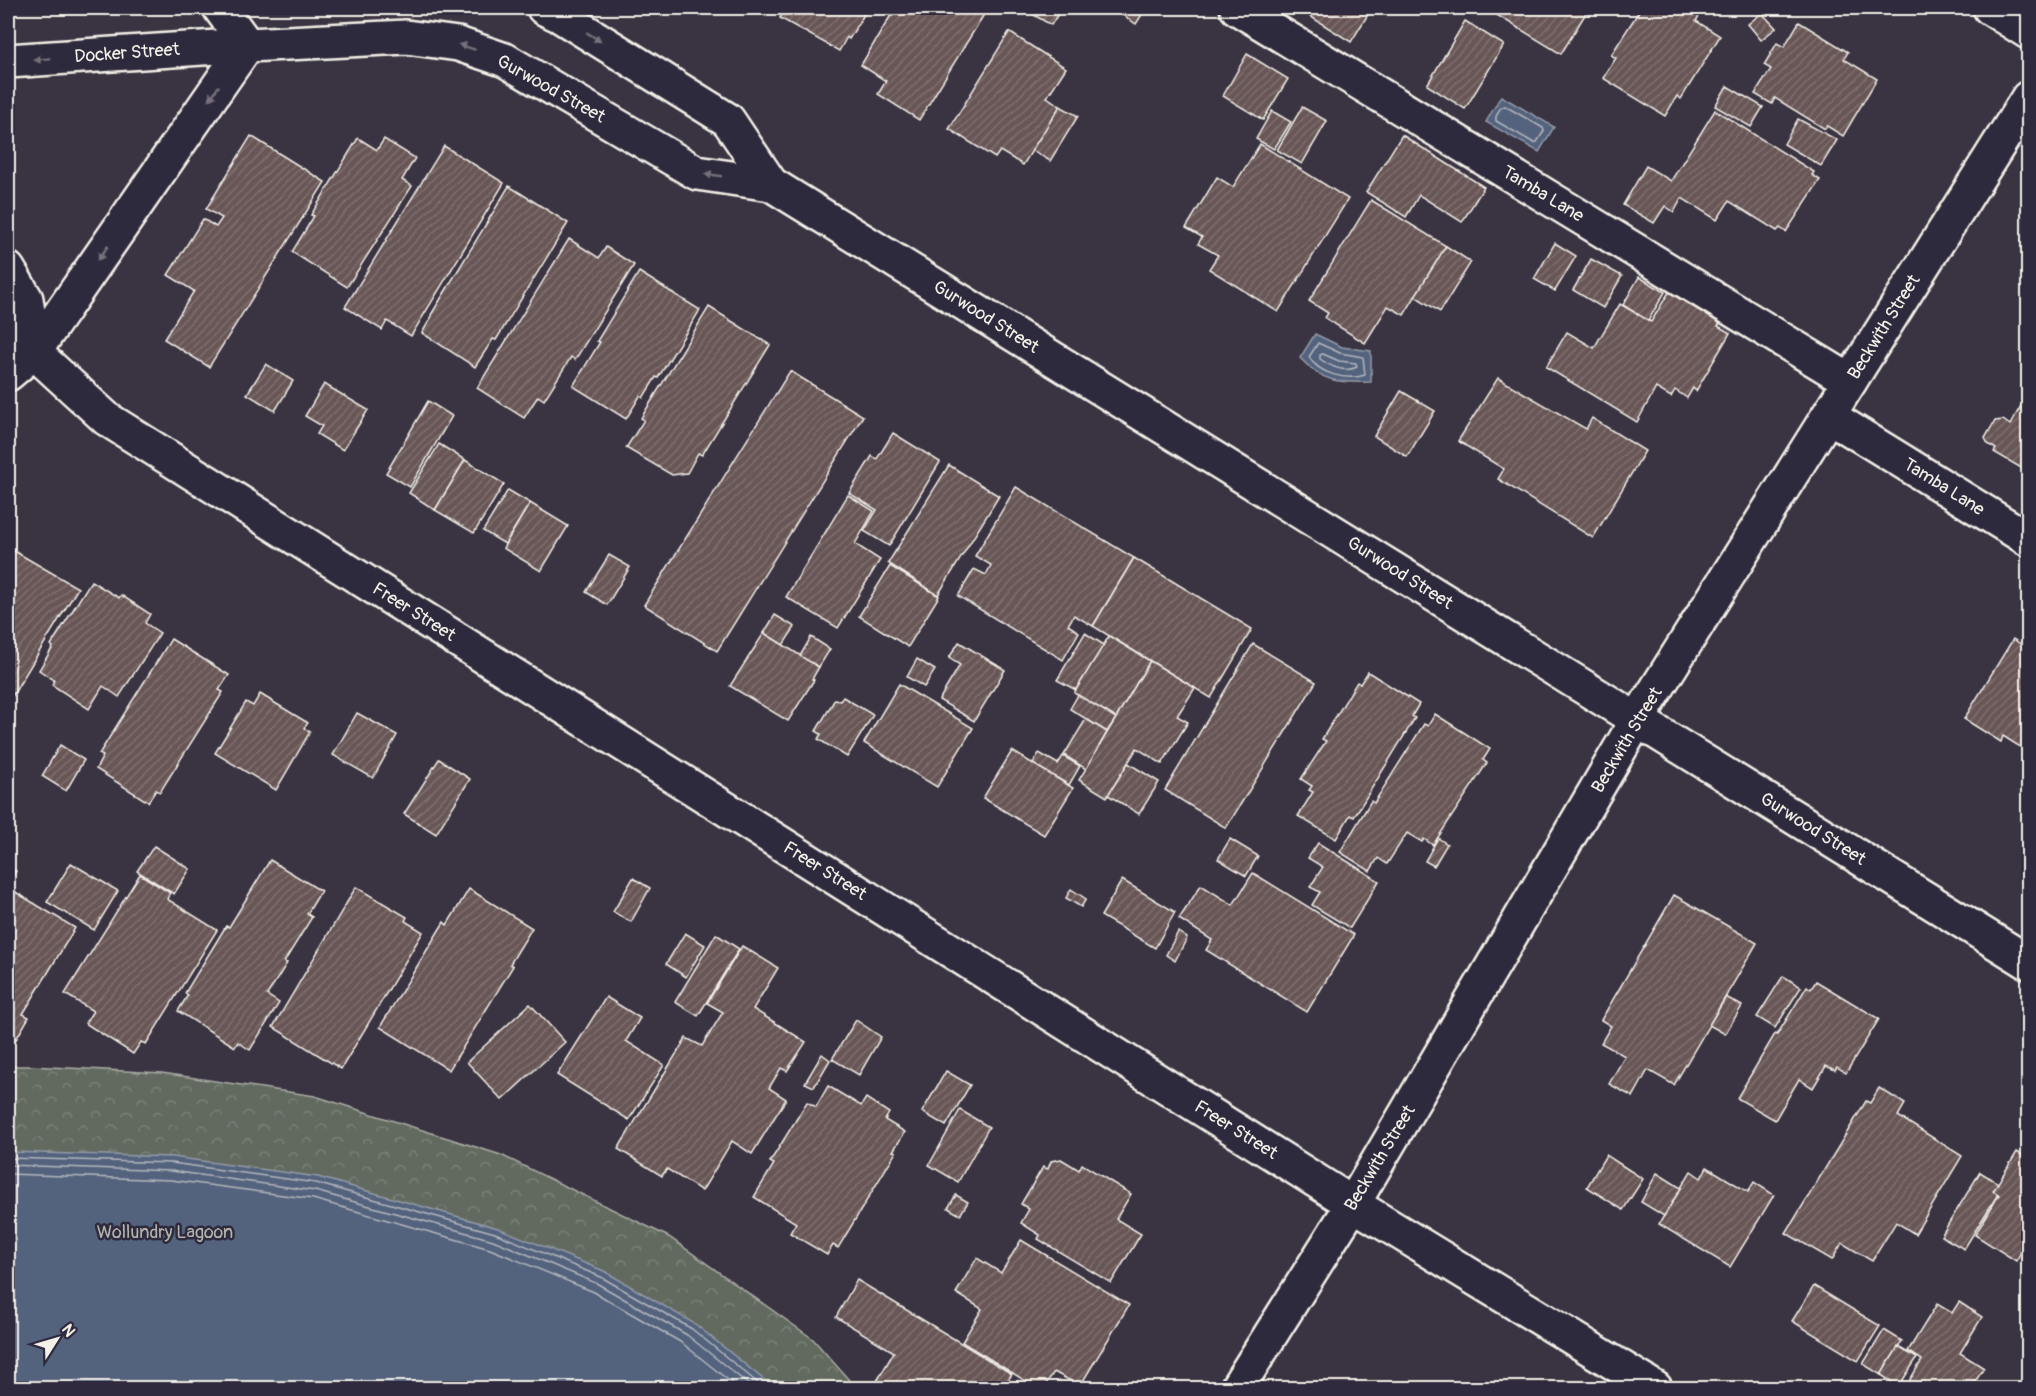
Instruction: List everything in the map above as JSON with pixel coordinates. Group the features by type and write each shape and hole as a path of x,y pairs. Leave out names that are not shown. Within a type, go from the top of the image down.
{"street":[{"path":"8,374 21,344 247,45 220,8"},
{"name":"Gurwood Street","path":"544,8 559,15 728,120 771,184"},
{"name":"Tamba Lane","path":"1237,8 1850,381"},
{"path":"1990,8 2028,32"},
{"name":"Gurwood Street","path":"247,45 406,37 458,44 505,60 697,173 771,184 2028,962"},
{"name":"Docker Street","path":"8,61 247,45"},
{"name":"Beckwith Street","path":"1237,1389 1353,1204 1637,720 2028,98"},
{"path":"8,269 26,299 21,344"},
{"name":"Freer Street","path":"21,344 107,419 1353,1204 1655,1389"},
{"name":"Tamba Lane","path":"1829,416 2028,539"}],"green space":[{"name":"Wollundry Lagoon","path":"8,1066 162,1073 315,1096 501,1155 669,1237 813,1339 856,1388 8,1388"}],"water":[{"path":"1501,96 1554,127 1539,152 1486,122"},
{"path":"1315,334 1342,347 1371,351 1371,382 1332,380 1308,366 1300,358"},
{"name":"Wollundry Lagoon","path":"8,1152 173,1157 318,1177 498,1228 604,1271 695,1324 774,1388 8,1388"}],"building":[{"path":"786,8 868,8 839,51 780,18"},
{"path":"898,8 926,8 929,10 931,8 988,8 919,120 878,94 886,81 861,65 891,15"},
{"path":"1022,8 1062,8 1051,25"},
{"path":"1112,8 1146,8 1136,24"},
{"path":"1313,8 1372,8 1351,42 1308,15"},
{"path":"1488,8 1589,8 1561,54"},
{"path":"1641,8 1701,8 1703,9 1696,21 1720,36 1681,99 1677,96 1665,116 1603,78 1616,58 1611,55"},
{"path":"1762,13 1776,28 1761,40 1748,24"},
{"path":"1465,21 1504,45 1465,109 1427,85"},
{"path":"1799,22 1848,52 1844,59 1877,79 1843,136 1827,126 1825,129 1775,98 1772,104 1755,94 1771,69 1764,65 1777,43 1784,47"},
{"path":"1009,32 1066,68 1047,97 1060,106 1023,165 1000,151 995,158 949,129"},
{"path":"1247,54 1288,79 1263,120 1223,96"},
{"path":"1727,86 1763,107 1751,127 1715,106"},
{"path":"1060,106 1078,116 1050,161 1032,150"},
{"path":"1302,107 1327,121 1302,164 1277,150"},
{"path":"1715,110 1814,172 1812,175 1820,180 1786,232 1780,228 1777,231 1729,201 1717,220 1682,198 1674,212 1665,206 1654,223 1623,205 1646,166 1671,181"},
{"path":"1272,111 1291,122 1274,149 1256,139"},
{"path":"1798,119 1837,140 1821,166 1784,144"},
{"path":"1402,135 1484,187 1462,222 1419,195 1406,217 1366,192"},
{"path":"251,136 325,182 209,367 164,339 194,291 168,275 203,219 216,227 222,218 206,209"},
{"path":"358,138 377,150 384,139 415,158 402,180 412,186 347,287 292,252 314,216 311,215"},
{"path":"1260,144 1348,199 1278,312 1209,269 1218,255 1198,244 1202,237 1186,228 1217,177 1233,187"},
{"path":"444,146 504,183 411,336 387,321 382,330 345,307"},
{"path":"509,186 568,223 496,340 493,339 475,367 422,333"},
{"path":"1371,200 1446,246 1404,315 1388,306 1365,343 1325,318 1328,313 1309,301"},
{"path":"569,239 599,258 606,247 634,265 575,360 571,357 544,400 538,396 524,418 477,388"},
{"path":"1555,243 1576,256 1555,291 1534,279"},
{"path":"1446,246 1471,262 1440,312 1415,296"},
{"path":"1591,259 1622,276 1603,308 1573,290"},
{"path":"639,272 700,310 658,378 656,377 643,398 640,396 626,419 573,386"},
{"path":"1639,277 1665,292 1648,321 1623,305"},
{"path":"1669,292 1720,323 1718,326 1730,333 1696,391 1693,388 1687,398 1675,390 1671,397 1656,388 1637,422 1546,367 1567,332 1594,348 1620,304 1651,322"},
{"path":"709,307 770,345 702,455 698,453 687,473 672,475 626,448 644,420 641,418"},
{"path":"266,364 293,381 275,411 247,394"},
{"path":"790,371 863,416 717,651 644,605"},
{"path":"1498,378 1586,429 1592,418 1645,451 1593,538 1498,479 1504,469 1458,441"},
{"path":"324,384 368,410 343,450 317,434 322,426 305,416"},
{"path":"1401,391 1435,411 1407,457 1374,436"},
{"path":"2028,394 2028,472 1994,452 1996,449 1988,444 1985,438 1995,421 2003,420 2010,425"},
{"path":"428,401 452,416 410,487 386,473"},
{"path":"893,433 940,462 889,546 864,531 877,510 849,493 872,456 877,459"},
{"path":"439,444 465,460 435,510 409,493"},
{"path":"465,460 504,484 474,533 435,510"},
{"path":"949,465 999,496 938,595 888,563"},
{"path":"1016,487 1134,558 1093,626 1074,615 1068,625 1079,632 1063,660 958,596 974,569 986,575 991,565 975,556"},
{"path":"508,490 530,503 505,544 483,531"},
{"path":"848,495 874,511 855,544 880,560 838,628 786,597"},
{"path":"530,503 568,526 541,571 503,548"},
{"path":"9,548 78,588 8,703 8,551"},
{"path":"609,555 630,567 607,605 586,592"},
{"path":"1134,558 1252,629 1211,698 1093,626"},
{"path":"890,566 939,596 908,647 859,616"},
{"path":"91,581 119,598 121,595 150,614 145,623 160,633 119,697 103,686 89,709 52,685 54,680 39,670 53,647 51,645"},
{"path":"775,615 795,627 783,645 764,633"},
{"path":"764,633 819,667 812,679 814,680 788,721 730,686"},
{"path":"1085,633 1104,645 1076,690 1057,680"},
{"path":"1109,636 1150,661 1116,718 1074,693"},
{"path":"811,637 830,649 819,667 800,656"},
{"path":"171,639 229,675 219,690 223,692 160,792 156,790 148,802 96,769 103,756 99,754"},
{"path":"2013,639 2028,649 2028,752 2003,736 2001,742 1964,719"},
{"path":"959,642 1005,670 974,721 939,700 960,665 949,658"},
{"path":"1253,644 1316,682 1226,828 1165,790"},
{"path":"917,659 935,670 924,687 907,677"},
{"path":"1150,661 1195,688 1177,716 1188,722 1162,764 1137,748 1107,797 1079,780"},
{"path":"1368,672 1419,704 1412,716 1415,718 1354,817 1350,815 1336,839 1298,816 1313,792 1309,790 1312,786 1301,779 1326,741 1322,739 1357,682 1360,684"},
{"path":"899,684 973,728 937,787 864,743"},
{"path":"260,694 308,723 304,728 310,732 276,790 215,753 246,702 253,706"},
{"path":"1078,695 1116,718 1107,732 1070,709"},
{"path":"843,697 873,715 847,757 818,739 821,734 816,731 835,699 840,701"},
{"path":"357,713 397,735 373,778 333,755"},
{"path":"1435,714 1490,749 1483,760 1487,763 1433,845 1424,839 1422,842 1407,833 1387,864 1378,858 1370,871 1340,852 1371,801 1374,803 1424,724 1428,726"},
{"path":"1086,719 1107,732 1086,769 1064,755"},
{"path":"60,745 84,760 66,791 42,776"},
{"path":"1012,751 1073,788 1044,835 983,798"},
{"path":"1039,753 1058,764 1063,756 1080,766 1069,785 1033,764"},
{"path":"439,759 470,779 436,834 404,814"},
{"path":"1128,763 1159,782 1139,814 1108,795"},
{"path":"1438,838 1447,844 1434,866 1425,861"},
{"path":"1230,839 1258,856 1246,876 1218,859"},
{"path":"1318,843 1379,881 1350,928 1312,905 1320,892 1310,887 1323,867 1308,858"},
{"path":"154,846 190,869 174,894 137,871"},
{"path":"270,860 321,891 307,914 312,917 267,995 279,1003 250,1050 238,1042 235,1047 178,1011 188,995 185,993"},
{"path":"71,863 118,891 94,930 47,902"},
{"path":"8,867 16,871 8,885"},
{"path":"1253,873 1354,935 1307,1012 1206,950 1212,940 1179,919 1201,885 1233,905"},
{"path":"140,874 170,893 167,899 217,930 146,1044 141,1042 133,1054 85,1023 93,1011 65,994"},
{"path":"633,878 650,888 631,922 613,912"},
{"path":"1122,880 1175,912 1155,948 1101,916"},
{"path":"356,887 407,917 405,921 423,932 341,1069 273,1027"},
{"path":"469,889 532,928 510,964 513,966 449,1070 380,1027 444,922 447,925"},
{"path":"1071,889 1086,899 1081,907 1066,898"},
{"path":"12,890 75,928 23,1014 29,1017 8,1053 8,897"},
{"path":"1674,895 1757,943 1674,1085 1648,1070 1633,1097 1609,1084 1625,1056 1601,1043 1611,1026 1601,1020"},
{"path":"1178,932 1187,938 1175,961 1166,955"},
{"path":"685,933 705,945 686,977 666,964"},
{"path":"716,934 739,949 698,1016 675,1002"},
{"path":"742,946 778,968 753,1009 806,1042 787,1071 781,1068 769,1088 786,1099 752,1154 732,1141 702,1191 667,1169 662,1176 618,1149 686,1038 702,1046 723,1012 707,1003"},
{"path":"1783,976 1801,987 1775,1028 1757,1017"},
{"path":"1816,981 1879,1019 1846,1073 1837,1067 1835,1070 1826,1066 1813,1088 1799,1079 1775,1120 1737,1098 1807,986 1811,989"},
{"path":"606,997 640,1018 626,1041 664,1065 629,1120 557,1075"},
{"path":"1726,997 1742,1006 1725,1034 1709,1025"},
{"path":"530,1004 565,1042 502,1100 467,1062"},
{"path":"856,1020 881,1037 859,1075 832,1059"},
{"path":"822,1054 830,1060 814,1087 805,1083"},
{"path":"946,1071 970,1085 946,1126 922,1112"},
{"path":"828,1086 861,1106 866,1098 889,1113 885,1120 905,1132 893,1151 896,1152 838,1248 833,1245 827,1255 790,1233 796,1223 754,1197 774,1164 770,1162 807,1102 816,1107"},
{"path":"1879,1088 1905,1104 1898,1116 1962,1156 1915,1234 1896,1222 1872,1261 1842,1243 1832,1260 1786,1233 1866,1101 1870,1103"},
{"path":"960,1110 989,1127 958,1182 929,1165"},
{"path":"2017,1152 2028,1159 2028,1257 2021,1252 2016,1261 1975,1235 1999,1195 1993,1191"},
{"path":"1606,1155 1643,1179 1623,1210 1587,1187"},
{"path":"1061,1159 1079,1170 1082,1164 1131,1194 1116,1219 1141,1234 1111,1283 1038,1239 1040,1235 1021,1223 1029,1209 1021,1204 1043,1167 1048,1169 1051,1161"},
{"path":"1707,1167 1748,1192 1754,1182 1774,1195 1730,1267 1659,1224 1691,1171 1701,1178"},
{"path":"1980,1172 1998,1183 1993,1191 1998,1194 1964,1249 1941,1236"},
{"path":"1657,1173 1681,1188 1664,1216 1641,1202"},
{"path":"956,1195 968,1202 960,1215 948,1208"},
{"path":"1021,1240 1129,1305 1080,1386 1054,1372 1043,1388 1037,1388 962,1342 982,1309 956,1293 977,1258 1001,1273"},
{"path":"857,1280 1012,1374 1004,1387 1006,1388 890,1388 877,1381 894,1352 836,1317"},
{"path":"1814,1286 1880,1326 1858,1361 1792,1321"},
{"path":"1959,1302 1982,1317 1960,1353 1984,1368 1971,1388 1905,1388 1922,1360 1908,1351 1937,1304 1952,1313"},
{"path":"1884,1330 1902,1341 1881,1375 1863,1364"},
{"path":"1898,1347 1917,1358 1899,1386 1881,1375"}]}
